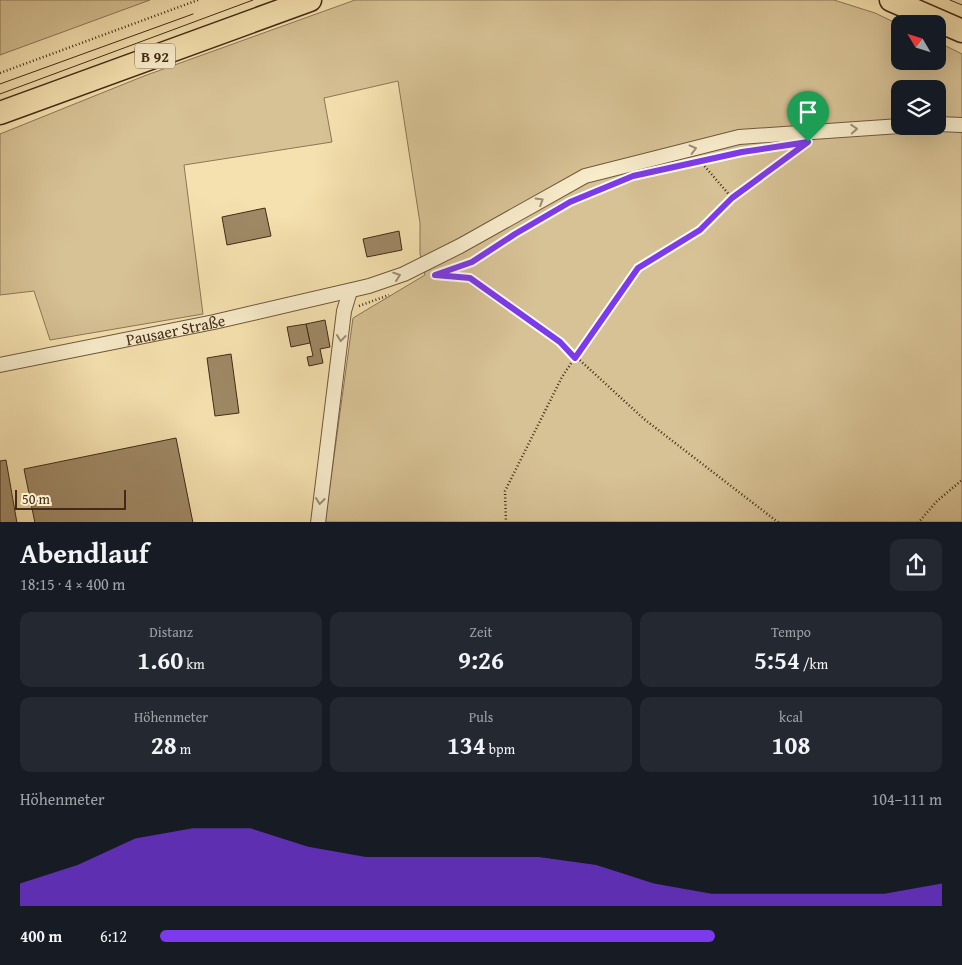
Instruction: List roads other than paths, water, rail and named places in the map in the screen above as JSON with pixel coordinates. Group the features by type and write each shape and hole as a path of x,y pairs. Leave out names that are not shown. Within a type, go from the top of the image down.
{"main road":[{"name":"B 92","path":"0,113 310,0"},
{"path":"891,0 962,31"}],"street":[{"path":"946,127 962,125"},
{"name":"Pausaer Straße","path":"0,365 214,322 350,291 404,274 510,220 539,200 585,176 739,137 891,130"},
{"path":"318,522 344,310 350,291"}],"tram line":[{"path":"0,94 253,0"},
{"path":"950,0 962,5"},
{"path":"0,84 193,14"}]}
